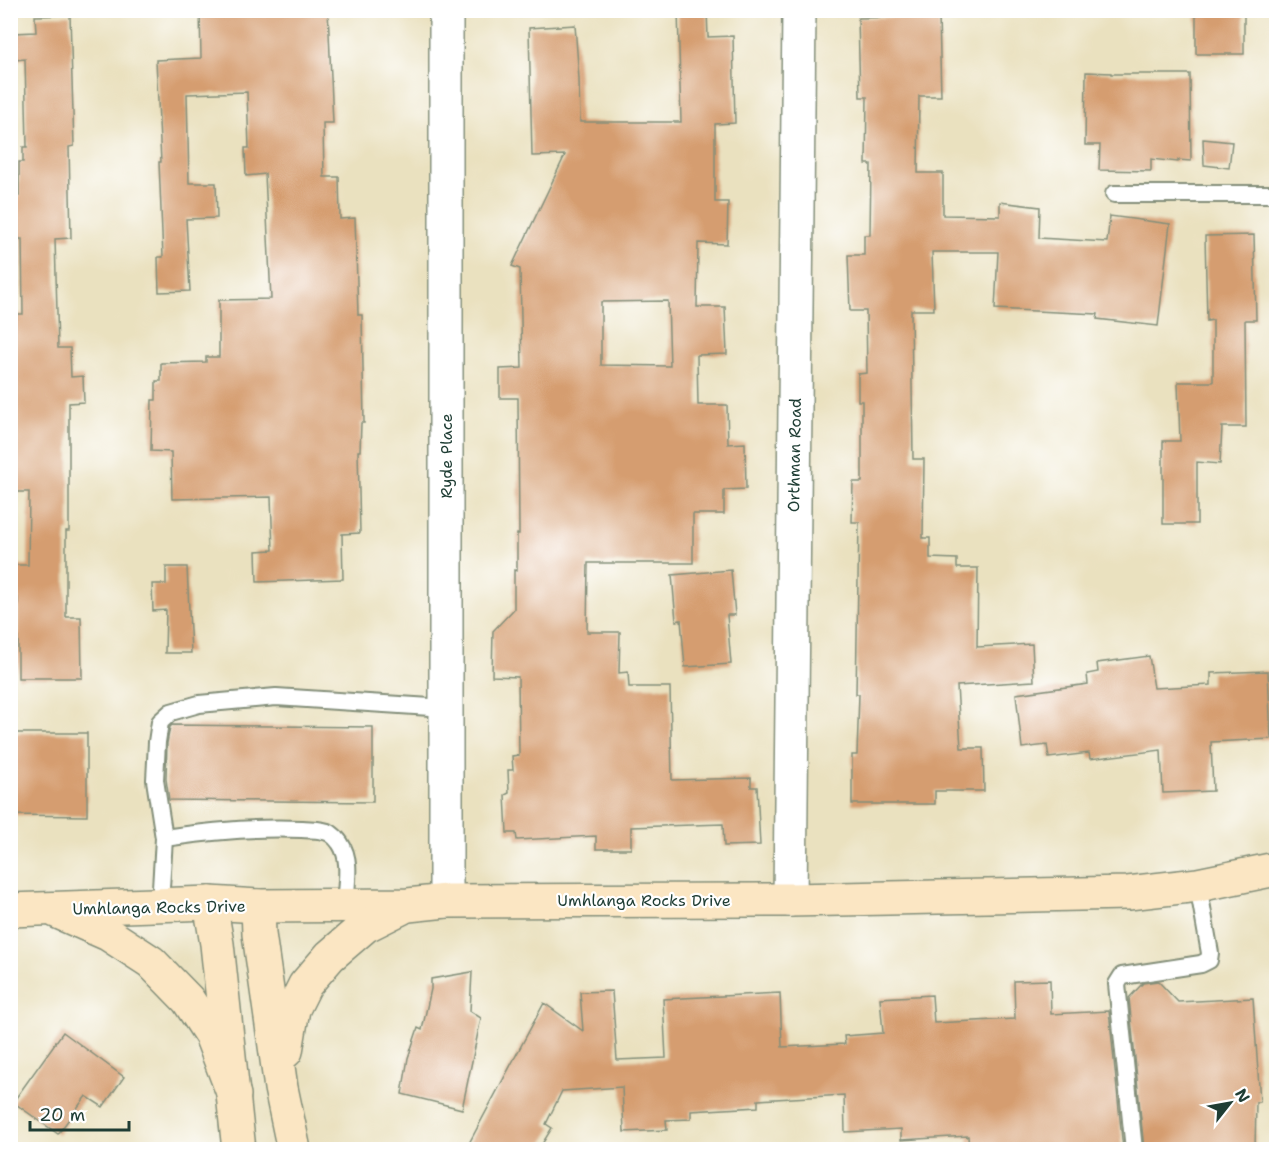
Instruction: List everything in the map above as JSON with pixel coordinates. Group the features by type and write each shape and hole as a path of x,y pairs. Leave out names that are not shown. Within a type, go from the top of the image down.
{"main road":[{"name":"Umhlanga Rocks Drive","path":"10,910 210,903 258,906 345,906 408,905 446,901 790,900 1128,893 1198,885 1276,869"},
{"path":"210,903 217,944 239,1142 292,1140 281,1088 259,934 258,906"},
{"path":"281,1088 292,1009 304,985 330,956 365,926 408,905"},
{"path":"51,909 108,934 152,962 188,1000 211,1035 234,1095"}],"street":[{"name":"Ryde Place","path":"446,10 446,901"},
{"name":"Orthman Road","path":"790,900 799,10"}],"lane":[{"path":"1113,194 1276,194"},
{"path":"160,905 164,838 155,780 156,742 160,722 171,712 199,704 276,697 446,708"},
{"path":"164,838 203,832 277,829 320,830 329,833 339,841 345,852 347,864 345,906"},
{"path":"1134,1149 1117,984 1122,976 1201,964 1209,960 1210,953 1198,885"}],"building":[{"path":"200,10 328,10 333,123 323,123 324,177 339,177 340,219 355,218 358,315 362,315 364,423 361,423 360,451 358,451 360,533 342,534 343,579 257,582 256,551 273,550 271,497 172,499 171,452 151,451 152,400 156,400 156,381 161,381 161,363 206,362 206,357 219,357 219,300 271,299 265,174 246,176 245,148 249,148 247,92 187,94 189,183 216,183 217,218 186,219 190,291 159,292 158,257 163,257 156,60 201,58"},
{"path":"678,10 707,10 708,37 733,36 735,123 715,124 715,202 728,202 727,244 698,243 697,307 725,307 727,354 697,355 698,405 727,405 728,444 745,443 746,489 724,490 724,514 693,514 693,563 588,563 587,632 620,632 619,673 628,672 629,687 670,687 672,780 751,778 751,787 757,787 760,845 724,846 723,824 631,827 631,849 596,849 596,836 517,840 516,833 507,833 505,795 509,793 508,770 513,770 512,756 519,755 518,677 492,676 493,631 514,609 514,570 517,571 517,534 519,534 518,398 500,398 500,369 522,368 520,269 512,266 565,155 532,156 529,28 575,25 580,122 681,122","holes":["668,301 670,366 601,365 601,302"]},
{"path":"1196,10 1244,10 1244,54 1196,54"},
{"path":"70,15 74,146 69,147 71,238 55,239 58,348 70,348 71,377 83,376 84,402 69,403 69,531 66,531 66,617 81,617 82,678 18,678 18,598 10,598 10,565 28,565 29,492 12,492 10,390 14,389 12,314 23,314 22,239 16,239 15,196 19,196 19,162 23,162 23,147 27,147 25,59 15,60 14,33 36,32 35,16"},
{"path":"939,16 941,96 919,96 918,173 943,173 943,215 1000,216 1000,202 1040,207 1039,238 1107,242 1110,216 1170,224 1158,326 1097,319 1098,314 995,309 998,252 932,252 934,310 911,310 913,459 924,459 923,538 930,538 930,558 957,559 957,568 978,568 977,647 1032,644 1034,681 957,686 961,748 983,748 984,791 935,791 935,804 852,804 852,755 857,755 859,694 856,694 859,522 852,522 853,482 862,482 862,401 858,401 858,374 867,373 866,311 850,311 848,255 864,255 864,235 870,235 871,164 866,164 867,97 860,97 858,18"},
{"path":"1086,72 1190,74 1191,161 1151,159 1151,171 1099,170 1100,145 1085,145"},
{"path":"1203,139 1232,142 1229,168 1204,165"},
{"path":"1254,235 1256,320 1245,320 1246,427 1222,427 1220,464 1197,462 1197,524 1163,524 1163,441 1180,441 1178,382 1213,382 1213,320 1207,321 1205,236"},
{"path":"166,567 187,567 191,653 165,653 166,610 153,611 152,584 166,584"},
{"path":"731,570 735,615 727,615 731,664 685,667 681,620 676,621 672,575"},
{"path":"1149,656 1154,688 1211,685 1211,673 1268,671 1271,739 1211,742 1213,791 1163,793 1161,750 1090,759 1089,753 1049,758 1047,745 1022,748 1016,694 1088,684 1087,674 1098,672 1097,663"},
{"path":"172,725 373,727 373,802 169,800 166,779 167,743"},
{"path":"10,733 87,733 87,816 10,815"},
{"path":"472,972 470,1011 481,1018 462,1109 402,1094 408,1058 418,1028 422,1030 431,979"},
{"path":"1050,980 1051,1014 1109,1011 1123,1149 969,1149 968,1136 901,1140 901,1129 845,1132 844,1095 758,1100 758,1107 691,1111 691,1119 666,1120 667,1130 624,1132 622,1087 562,1091 546,1124 552,1128 539,1149 466,1149 544,1003 583,1031 580,992 612,991 617,1060 666,1058 663,999 780,993 782,1047 845,1044 844,1036 883,1033 880,998 932,995 934,1023 1015,1019 1014,981"},
{"path":"1158,981 1178,1002 1253,998 1260,1102 1256,1102 1255,1149 1144,1149 1129,998 1143,983"},
{"path":"63,1032 124,1077 103,1107 86,1096 58,1134 13,1102"}]}
